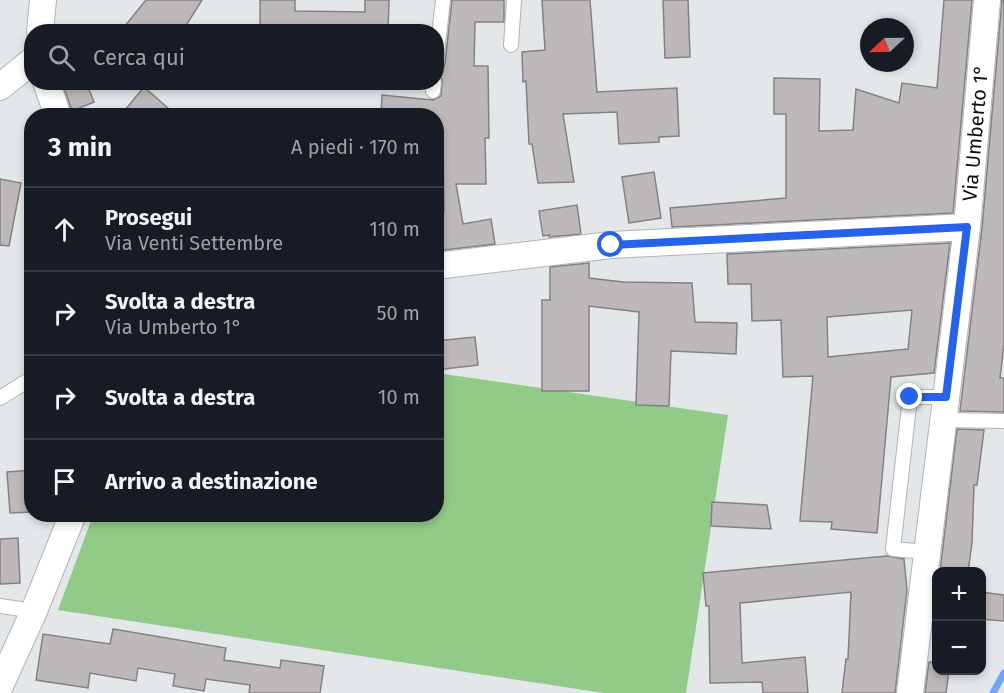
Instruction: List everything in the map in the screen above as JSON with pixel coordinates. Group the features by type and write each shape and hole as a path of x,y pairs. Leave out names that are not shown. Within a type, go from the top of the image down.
{"street":[{"path":"41,24 44,0"},
{"name":"Via Umberto 1°","path":"910,693 967,227 987,0"},
{"path":"0,87 24,68"},
{"path":"49,90 55,108"},
{"path":"444,265 611,245 967,227"},
{"path":"0,686 34,611 70,522"},
{"path":"0,692 5,693"}],"lane":[{"path":"440,24 443,0"},
{"path":"511,45 514,0"},
{"path":"0,398 24,383"},
{"path":"927,552 893,549 910,397 945,409 1004,421"},
{"path":"0,606 34,611"}],"green space":[{"path":"444,374 728,415 686,693 604,693 58,610 90,522 444,522"}],"building":[{"path":"146,0 202,0 187,24 126,24"},
{"path":"260,0 295,0 295,11 365,12 365,0 389,0 388,24 260,24"},
{"path":"452,0 504,0 504,22 475,22 474,66 488,66 489,138 485,138 486,184 456,184 463,224 491,219 495,244 444,250 444,108 381,108 382,95 433,100 441,96 441,90 444,90"},
{"path":"542,0 590,0 597,92 677,88 679,136 659,137 659,142 619,144 617,112 563,114 574,182 538,183 532,144 529,144 522,52 545,50"},
{"path":"663,0 688,0 690,57 665,58"},
{"path":"944,0 972,0 953,213 672,227 670,208 786,198 786,114 774,114 774,78 820,79 819,131 853,130 856,89 899,103 902,83 937,88"},
{"path":"1002,0 1004,0 1004,344 1000,378 1004,378 1004,412 960,411 982,228"},
{"path":"65,90 89,90 94,102 79,108 71,108"},
{"path":"142,90 147,90 168,108 127,108"},
{"path":"654,172 661,218 629,223 622,177"},
{"path":"0,179 21,183 9,246 0,245"},
{"path":"577,205 581,234 543,236 539,211"},
{"path":"950,243 934,373 891,377 877,533 831,529 832,522 800,521 813,376 783,377 781,320 752,321 751,284 728,284 727,254","holes":["912,310 908,349 828,357 827,317"]},
{"path":"589,263 589,278 623,282 692,283 695,322 737,323 736,354 671,351 669,406 636,405 639,312 589,306 589,391 542,391 542,300 550,300 550,267"},
{"path":"475,337 478,365 444,369 444,340"},
{"path":"957,429 984,430 977,485 974,485 969,567 941,567"},
{"path":"24,471 24,512 10,513 7,472"},
{"path":"712,502 767,505 771,529 711,526"},
{"path":"18,538 20,583 0,584 0,539"},
{"path":"887,556 904,559 907,590 895,693 842,693 846,659 848,659 851,592 740,603 742,663 805,657 808,693 763,693 762,682 710,683 709,606 706,606 703,573"},
{"path":"986,593 1004,595 1004,621 986,619"},
{"path":"113,629 226,648 224,660 280,668 281,660 324,666 320,693 249,693 250,685 206,679 204,691 173,686 175,674 138,668 136,681 90,673 88,688 36,680 43,634 110,644"},
{"path":"929,662 932,662 932,675 948,675 946,693 925,693"}],"waterway":[{"path":"993,693 1004,673"}],"route":[{"path":"611,245 967,227 946,397 910,397"}]}
